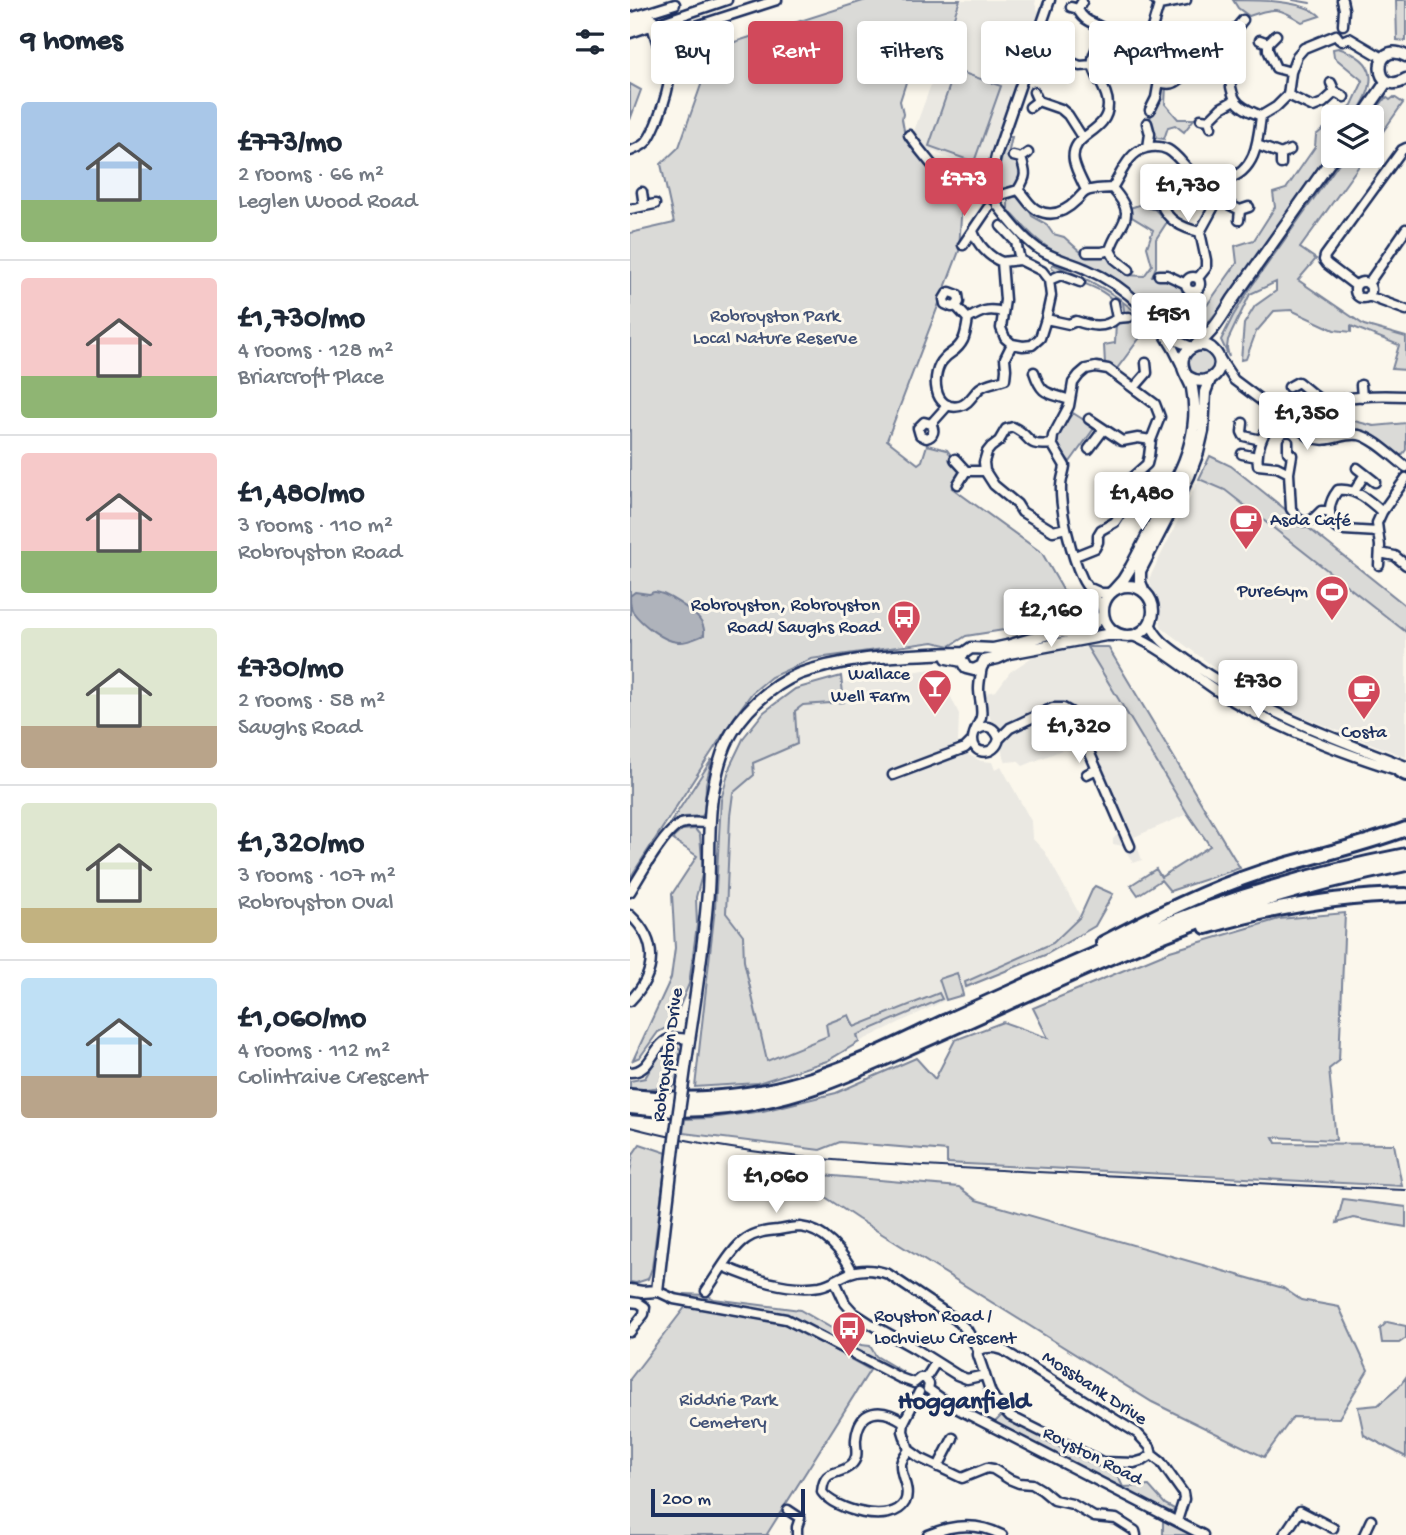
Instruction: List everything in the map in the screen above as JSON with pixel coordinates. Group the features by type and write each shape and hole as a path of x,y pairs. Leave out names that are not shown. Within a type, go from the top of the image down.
{"highway":[{"path":"1004,996 1139,924 1198,896 1259,873 1406,830"},
{"path":"630,1096 652,1099 709,1098 794,1084 849,1065 1141,934 1213,907 1321,874 1406,855"},
{"path":"630,1107 667,1110 723,1107 770,1100 808,1089 857,1071 1146,942 1231,910 1322,883 1406,864"},
{"path":"1044,987 1183,934 1248,916 1330,901 1406,895"}],"main road":[{"path":"1406,56 1399,52 1389,53 1382,58 1380,66 1381,76 1387,81 1394,84 1406,79"},
{"path":"1370,105 1387,81"},
{"path":"1221,319 1215,341 1219,368 1205,392 1203,430 1198,452 1189,476 1140,571 1140,582 1153,610 1145,630 1133,636 1106,635 1009,653 983,664 979,669 966,668 963,657 971,649 993,649 1052,633 1080,631 1091,626 1102,613 1105,599 1131,567 1188,452 1194,421 1194,401 1185,372 1185,355 1205,338 1221,319 1326,168"},
{"path":"1193,347 1207,346 1216,354"},
{"path":"1185,372 1198,382 1211,379"},
{"path":"1112,591 1125,586 1136,587 1144,592"},
{"path":"1102,613 1109,629 1119,635"},
{"path":"978,649 983,654 983,664"},
{"name":"Robroyston Drive","path":"657,1291 708,901 712,797 719,763 732,732 750,710 776,686 809,670 846,662 929,654 963,657"},
{"path":"630,1290 642,1293 657,1291"}],"street":[{"path":"630,26 709,0"},
{"path":"696,5 727,0"},
{"path":"712,21 777,0"},
{"path":"1021,156 1025,179 1018,190 984,206 981,201 1049,0"},
{"path":"1153,21 1157,2 1186,0"},
{"path":"1342,0 1343,25"},
{"path":"630,33 675,4"},
{"path":"1077,6 1081,17 1089,22"},
{"path":"630,18 650,19"},
{"path":"1336,35 1337,28 1343,25"},
{"path":"1343,25 1350,30 1349,38"},
{"path":"1276,35 1264,42 1271,60 1276,68 1291,72"},
{"path":"1336,35 1342,41 1349,38"},
{"path":"1261,116 1276,107 1288,95 1291,72 1297,56 1304,48 1336,35"},
{"path":"1349,38 1382,58"},
{"path":"1331,83 1335,92 1344,97"},
{"path":"630,151 651,137 669,84"},
{"path":"1086,190 1073,158 1075,147 1082,137 1094,131 1107,116 1108,103 1101,84"},
{"path":"1150,110 1158,84"},
{"path":"1231,84 1235,100 1261,116"},
{"path":"1034,92 1038,101 1061,109 1068,115 1082,137"},
{"path":"1288,95 1313,107 1323,103 1335,92"},
{"path":"1207,122 1221,108 1235,100"},
{"path":"1030,107 1038,101"},
{"path":"1112,188 1129,159 1148,147 1164,148 1178,156 1199,177 1219,181 1232,177 1245,169 1252,158 1257,145 1261,116"},
{"path":"1147,123 1150,134 1148,147"},
{"path":"909,135 955,187 966,193 984,194 993,191 994,203 1038,249 1089,270 1114,284 1142,306 1163,330 1177,341 1193,347"},
{"path":"1257,145 1285,152 1281,164"},
{"path":"1356,286 1327,264 1325,256 1406,148"},
{"path":"1159,275 1167,275 1186,284 1189,278 1198,278 1206,268 1200,232 1218,199 1219,181"},
{"path":"1018,190 1034,209 1053,214 1065,210 1086,190 1112,188"},
{"path":"1112,188 1121,198 1126,217 1110,250 1115,259 1129,270"},
{"path":"642,192 644,206"},
{"path":"1168,194 1156,203 1186,229 1200,232"},
{"path":"1218,199 1243,212"},
{"path":"963,245 994,203"},
{"path":"630,209 655,204"},
{"path":"1001,226 1016,242 1020,260"},
{"path":"1368,284 1406,229"},
{"path":"973,231 976,240 992,258 1002,262 1020,260 1042,271 1049,280 1051,296 1046,319 1040,338 1032,345 1012,344 1004,338 1001,328 1004,300 1002,262"},
{"path":"1087,251 1110,250"},
{"path":"1049,280 1061,275 1080,282"},
{"path":"1356,286 1360,283 1368,284"},
{"path":"1368,284 1371,291 1368,296"},
{"path":"1356,286 1357,295 1364,298 1368,296 1406,310"},
{"path":"1114,303 1117,318"},
{"path":"956,306 968,319"},
{"path":"1003,312 982,310 968,319 963,339 955,352 943,359 936,373 934,386 939,398 948,405 960,406 971,399 981,386 1005,379 1005,358 1012,344"},
{"path":"1046,319 1069,324 1076,320 1090,327 1111,324 1117,318 1129,317"},
{"path":"1163,330 1185,372"},
{"path":"1216,354 1234,380 1306,435 1326,441 1353,435 1362,436 1406,467"},
{"path":"1134,388 1147,373 1146,363"},
{"path":"1102,613 1098,600 1082,579 1066,528 1061,486 1065,466 1052,444 1053,436 1069,406 1073,383 1086,369 1096,367 1108,369 1156,404 1160,417 1146,464 1116,489 1111,495 1111,503"},
{"path":"1034,372 1033,383 1042,391 1070,400"},
{"path":"1211,379 1224,377 1234,380"},
{"path":"1290,387 1298,382 1326,405"},
{"path":"1361,385 1362,397"},
{"path":"1314,439 1318,417 1326,405 1362,397 1406,396"},
{"path":"931,424 948,405"},
{"path":"1276,412 1261,440 1258,465 1277,467 1289,473"},
{"path":"1089,419 1122,441 1138,438 1151,440"},
{"path":"1243,423 1244,436 1261,440"},
{"path":"1052,444 1036,446 1022,431 1013,427 1006,429 999,441 987,452 985,471 994,485 1028,516 1053,531 1066,528"},
{"path":"1089,449 1104,429"},
{"path":"1287,442 1288,452 1293,459 1289,473 1291,509 1299,520 1307,522 1321,511 1329,511"},
{"path":"1242,454 1257,457"},
{"path":"956,459 966,471 985,471"},
{"path":"958,484 966,471"},
{"path":"1354,492 1361,471 1375,482"},
{"path":"1379,565 1377,523 1406,478"},
{"path":"1075,556 1094,548 1101,530 1115,522 1124,508 1125,503 1116,489"},
{"path":"1378,532 1336,528 1329,511 1333,497 1338,491 1346,489 1372,502 1382,512"},
{"path":"1380,553 1395,556 1406,565"},
{"path":"1087,586 1096,592 1112,591"},
{"path":"1150,623 1155,635 1162,642 1210,677 1257,704 1404,771"},
{"path":"1133,636 1234,702 1345,753 1404,771"},
{"path":"978,687 983,664"},
{"path":"893,775 965,748 973,740 982,715 978,687 971,670"},
{"path":"965,748 988,752 1010,728 1053,708 1063,708 1070,712 1097,769 1125,842"},
{"path":"982,715 998,742"},
{"path":"977,730 983,726 1010,728"},
{"path":"973,740 978,749"},
{"path":"1087,774 1097,769"},
{"path":"630,892 666,837 678,825 690,822 710,823"},
{"path":"630,915 647,937 652,956 650,971 642,988 630,1001"},
{"path":"630,1072 638,1072 647,1065 664,1042 673,1038 689,1040"},
{"path":"707,1284 746,1239 760,1232 800,1227 825,1237 838,1249 853,1272"},
{"path":"723,1266 748,1277 780,1285 803,1287 821,1286 853,1272 875,1270 888,1274 967,1330 978,1349 996,1401 1010,1416 1102,1462 1134,1463 1152,1455"},
{"path":"835,1281 845,1303 854,1313 957,1375 967,1379 985,1375"},
{"path":"657,1291 674,1299 786,1319 914,1383"},
{"path":"630,1301 645,1307 644,1314 630,1332"},
{"name":"Mossbank Drive","path":"978,1349 987,1347 1003,1350 1137,1433 1183,1493 1184,1499 1177,1521"},
{"path":"926,1378 936,1362"},
{"path":"914,1383 920,1378 926,1378"},
{"path":"919,1392 928,1389 926,1378"},
{"path":"914,1383 919,1392"},
{"name":"Royston Road","path":"928,1389 952,1406 1203,1535"},
{"path":"919,1392 904,1422 903,1432 909,1450 920,1458 962,1478 987,1468 993,1469 1019,1483 1032,1484 1054,1500 1072,1504 1094,1517 1116,1519 1135,1531 1136,1535"},
{"path":"904,1422 892,1414 882,1412 874,1412 864,1417 856,1438 857,1457 852,1465 830,1474 825,1479 821,1492 826,1498 856,1512 875,1514 894,1511 905,1502 901,1467 909,1450"},
{"path":"938,1466 953,1438"},
{"path":"788,1510 800,1518 797,1535"},
{"path":"1284,1535 1300,1511 1333,1528"},
{"path":"1364,1535 1371,1520"},
{"path":"928,1535 943,1529 975,1525 1002,1535"}],"shaded area":[{"path":"962,0 1036,0 1040,15 1038,21 981,21 981,84 1016,84 985,173 910,142 931,84 967,84 967,21 954,21"},
{"path":"1199,479 1225,490 1406,632 1406,757 1300,716 1230,679 1162,628 1149,579"},
{"path":"635,592 659,593 678,602 699,619 704,635 681,642 660,635 633,612 630,596"},
{"path":"1087,647 1188,814 1134,837 1142,860 1133,863 1123,846 1113,844 1113,839 1119,833 1097,781 1094,776 1087,778 1082,770 1090,761 1079,743 1023,766 1018,761 1006,762 988,712 985,693 996,691 1010,672 1035,655"},
{"path":"937,668 959,714 958,743 920,760 910,760 913,772 923,766 965,753 981,761 992,762 995,770 1001,766 1031,821 1032,838 1045,852 1086,926 946,1000 859,1042 849,1015 828,1036 767,1061 744,961 743,936 726,913 733,793 754,775 753,764 797,744 795,711 803,705 844,702 842,683"}],"green space":[{"name":"Robroyston Park Local Nature Reserve","path":"866,0 960,0 952,21 857,21 857,84 905,84 900,101 906,141 962,200 959,251 887,440 918,464 922,461 927,445 947,450 964,472 952,488 1042,553 1079,618 966,636 950,646 933,642 811,659 771,677 752,693 733,719 630,878 630,233 674,223 661,164 679,147 701,84 734,84 734,42 748,38 748,84 843,84 843,21 800,21"},
{"path":"1233,0 1292,4 1320,16 1302,22 1287,13 1270,10 1249,16 1238,8"},
{"path":"1396,0 1406,0 1406,41 1397,40"},
{"path":"1333,49 1352,53 1368,67 1370,85 1362,105 1352,105 1363,81 1334,57"},
{"path":"967,74 981,79 981,84 1001,86 974,162 929,146 950,84 967,84"},
{"path":"630,84 641,90 630,120"},
{"path":"1161,84 1166,87 1165,104 1178,119 1194,119 1184,132 1175,125 1168,127 1164,139 1153,137 1149,122"},
{"path":"1386,97 1390,100 1394,97 1403,103 1384,130 1384,105 1380,105"},
{"path":"1321,131 1321,163 1220,308 1204,326 1188,334 1176,331 1162,321 1121,284 1048,248 1008,209 1008,200 1019,196 1032,216 1046,224 1053,234 1064,237 1083,254 1097,254 1100,257 1107,255 1126,275 1144,276 1152,265 1147,247 1153,230 1132,217 1130,208 1148,202 1167,222 1156,239 1156,267 1152,276 1170,278 1178,282 1184,290 1173,304 1189,309 1207,305 1237,263 1235,246 1254,240 1275,207 1273,193 1286,189 1315,147 1316,135"},
{"path":"1007,137 1012,137 1008,155 1017,161 1022,177 1016,186 1003,189 998,187 996,181"},
{"path":"1335,168 1357,168 1300,248 1316,259 1298,280 1364,325 1406,337 1406,370 1392,369 1399,345 1351,326 1351,332 1334,330 1291,310 1274,311 1256,332 1246,359 1241,360 1244,324 1255,306 1276,291 1276,282 1250,294 1228,340 1229,357 1221,340 1251,287"},
{"path":"1053,264 1112,294 1120,299 1121,306 1117,307 1097,289 1058,272 1051,267"},
{"path":"1123,302 1138,314 1151,330 1139,339 1116,370 1105,364 1104,345 1115,343 1116,322 1125,319"},
{"path":"1201,349 1211,353 1215,363 1211,373 1201,377 1191,373 1187,363 1191,353"},
{"path":"1344,408 1350,420 1374,426 1406,423 1406,450 1401,456 1375,436 1361,431 1328,433 1322,424 1331,411"},
{"path":"1073,413 1095,427 1070,462 1060,451 1057,440 1061,428"},
{"path":"1210,456 1231,466 1406,606 1406,632 1225,490 1199,479"},
{"path":"1087,647 1108,647 1240,868 1170,891 1161,880 1138,895 1131,885 1156,869 1161,877 1210,846"},
{"path":"841,676 844,702 803,705 795,711 797,744 753,763 754,775 733,793 726,913 743,935 744,961 767,1061 828,1036 826,1024 849,1015 854,1027 939,993 942,999 857,1035 859,1042 827,1061 758,1083 695,1087 715,908 721,800 730,766 744,737 764,712 795,689"},
{"path":"712,759 706,784 705,812 702,816 684,817 671,822"},
{"path":"695,829 700,835 703,871 696,897 697,925 689,984 672,1025 658,1032 640,1057 633,1060 671,978 675,948 672,894 697,856 672,839 682,830"},
{"path":"1095,886 1113,894 1095,926 1045,955 966,987 965,982 1053,943 1080,917"},
{"path":"1345,913 1339,1061 1329,1069 1336,1140 1273,1137 1276,1143 1394,1144 1402,1186 947,1163 947,1151 840,1142 820,1150 683,1133 685,1119 763,1111 836,1093 916,1058 935,1079 955,1040 1003,1022 1048,1038 1033,1008 1170,951 1279,919"},
{"path":"957,973 963,995 946,1000 939,979"},
{"path":"675,1044 681,1051 675,1086 630,1089 630,1081 645,1078 658,1056 667,1046"},
{"path":"640,1144 667,1153 652,1268 648,1279 636,1283 630,1282 630,1173 633,1154"},
{"path":"788,1172 959,1187 976,1200 1283,1288 1301,1300 1339,1307 1368,1370 1339,1418 1293,1417 1264,1457 1152,1402 858,1219"},
{"path":"1343,1199 1406,1207 1406,1227 1353,1218 1337,1223"},
{"path":"685,1294 800,1310 861,1345 870,1346 876,1356 903,1374 788,1316 686,1297"},
{"name":"Riddrie Park Cemetery","path":"686,1306 777,1321 870,1370 767,1534 769,1535 630,1535 630,1379"},
{"path":"1387,1322 1406,1326 1406,1338 1399,1343 1382,1343 1380,1329"},
{"path":"1406,1377 1406,1457 1364,1435 1358,1407 1378,1405 1398,1388"},
{"path":"1003,1414 1100,1465 1113,1466 1123,1487 1149,1486 1165,1504 1176,1510 1170,1513 994,1423"},
{"path":"1163,1520 1192,1535 1163,1535"}],"waterway":[{"path":"1293,0 1310,3"}],"railway":[{"path":"630,1127 726,1147 823,1159 1406,1190"}],"place":[{"name":"Asda Café","path":"1246,551"},
{"name":"PureGym","path":"1332,622"},
{"name":"Robroyston, Robroyston Road/ Saughs Road","path":"904,647"},
{"name":"Wallace Well Farm","path":"935,716"},
{"name":"Costa","path":"1364,721"},
{"name":"Royston Road / Lochview Crescent","path":"849,1358"}],"district":[{"name":"Hogganfield","path":"964,1403"}]}
